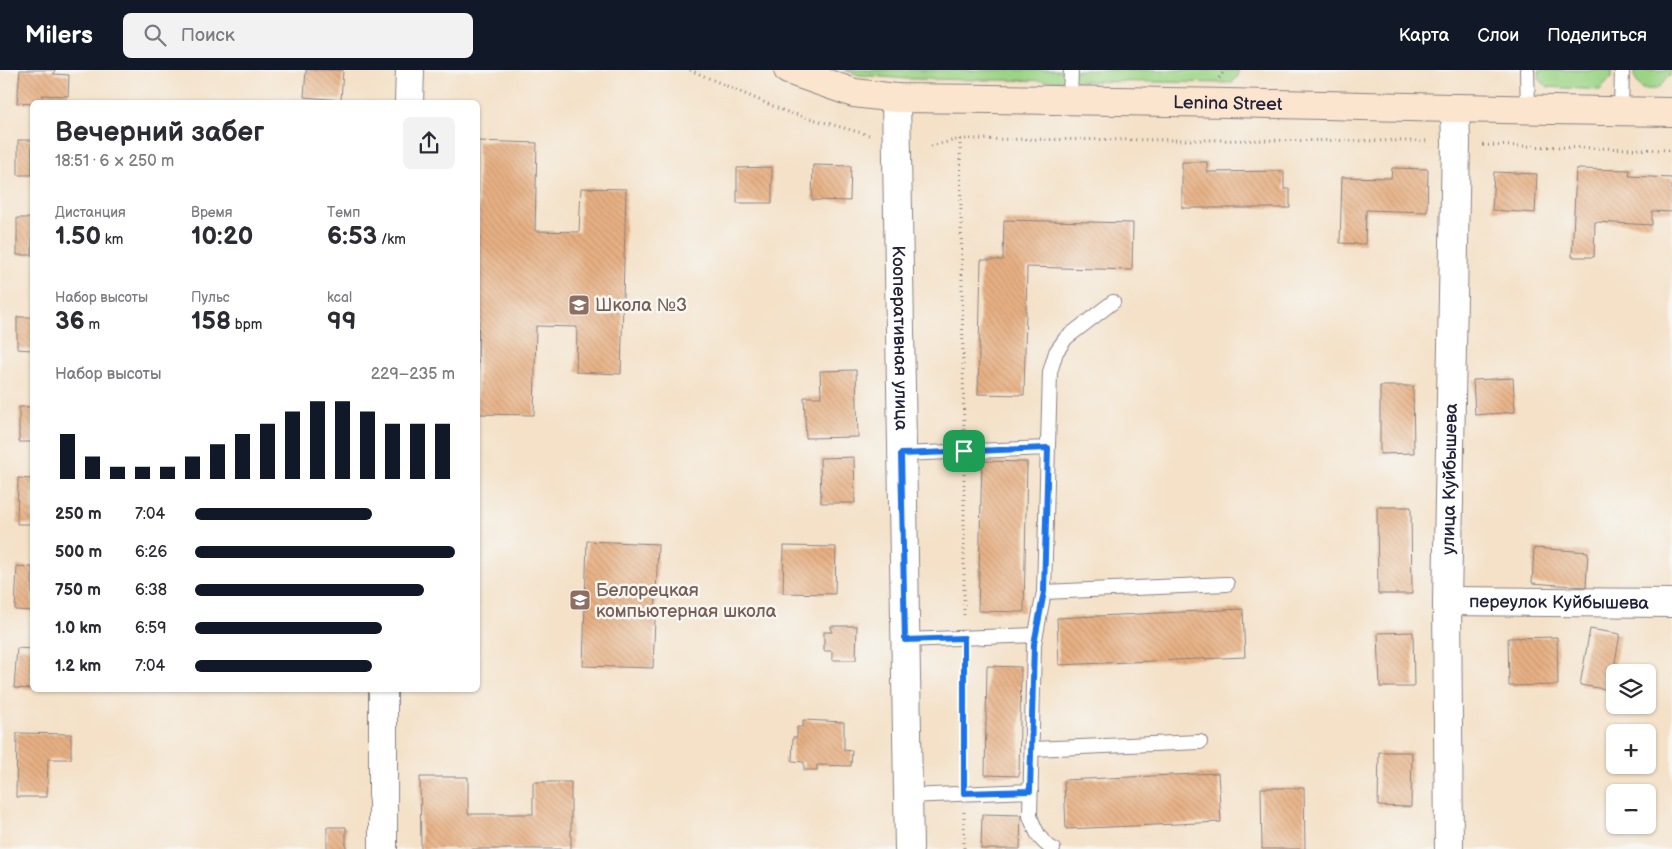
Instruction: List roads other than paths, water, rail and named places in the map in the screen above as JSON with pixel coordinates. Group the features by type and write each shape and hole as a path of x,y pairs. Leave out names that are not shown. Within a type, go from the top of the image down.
{"main road":[{"name":"Lenina Street","path":"788,70 854,93 896,98 1070,99 1672,112"}],"street":[{"path":"409,100 410,70"},
{"name":"Кооперативная улица","path":"896,98 909,849"},
{"name":"улица Куйбышева","path":"1449,849 1447,601 1456,143 1455,108"},
{"name":"переулок Куйбышева","path":"1447,601 1672,603"},
{"path":"383,692 384,849"}],"lane":[{"path":"1070,99 1071,70"},
{"path":"1527,70 1528,110"},
{"path":"1621,111 1622,70"},
{"path":"1053,849 1040,839 1034,830 1030,816 1035,635 1044,592 1050,372 1056,352 1066,338 1113,302"},
{"path":"901,454 1048,448"},
{"path":"1044,592 1227,584"},
{"path":"905,640 1035,635"},
{"path":"1032,749 1200,742"},
{"path":"908,796 1030,791"}],"place":[{"name":"Школа №3","path":"579,305"},
{"name":"Белорецкая компьютерная школа","path":"580,600"}]}
